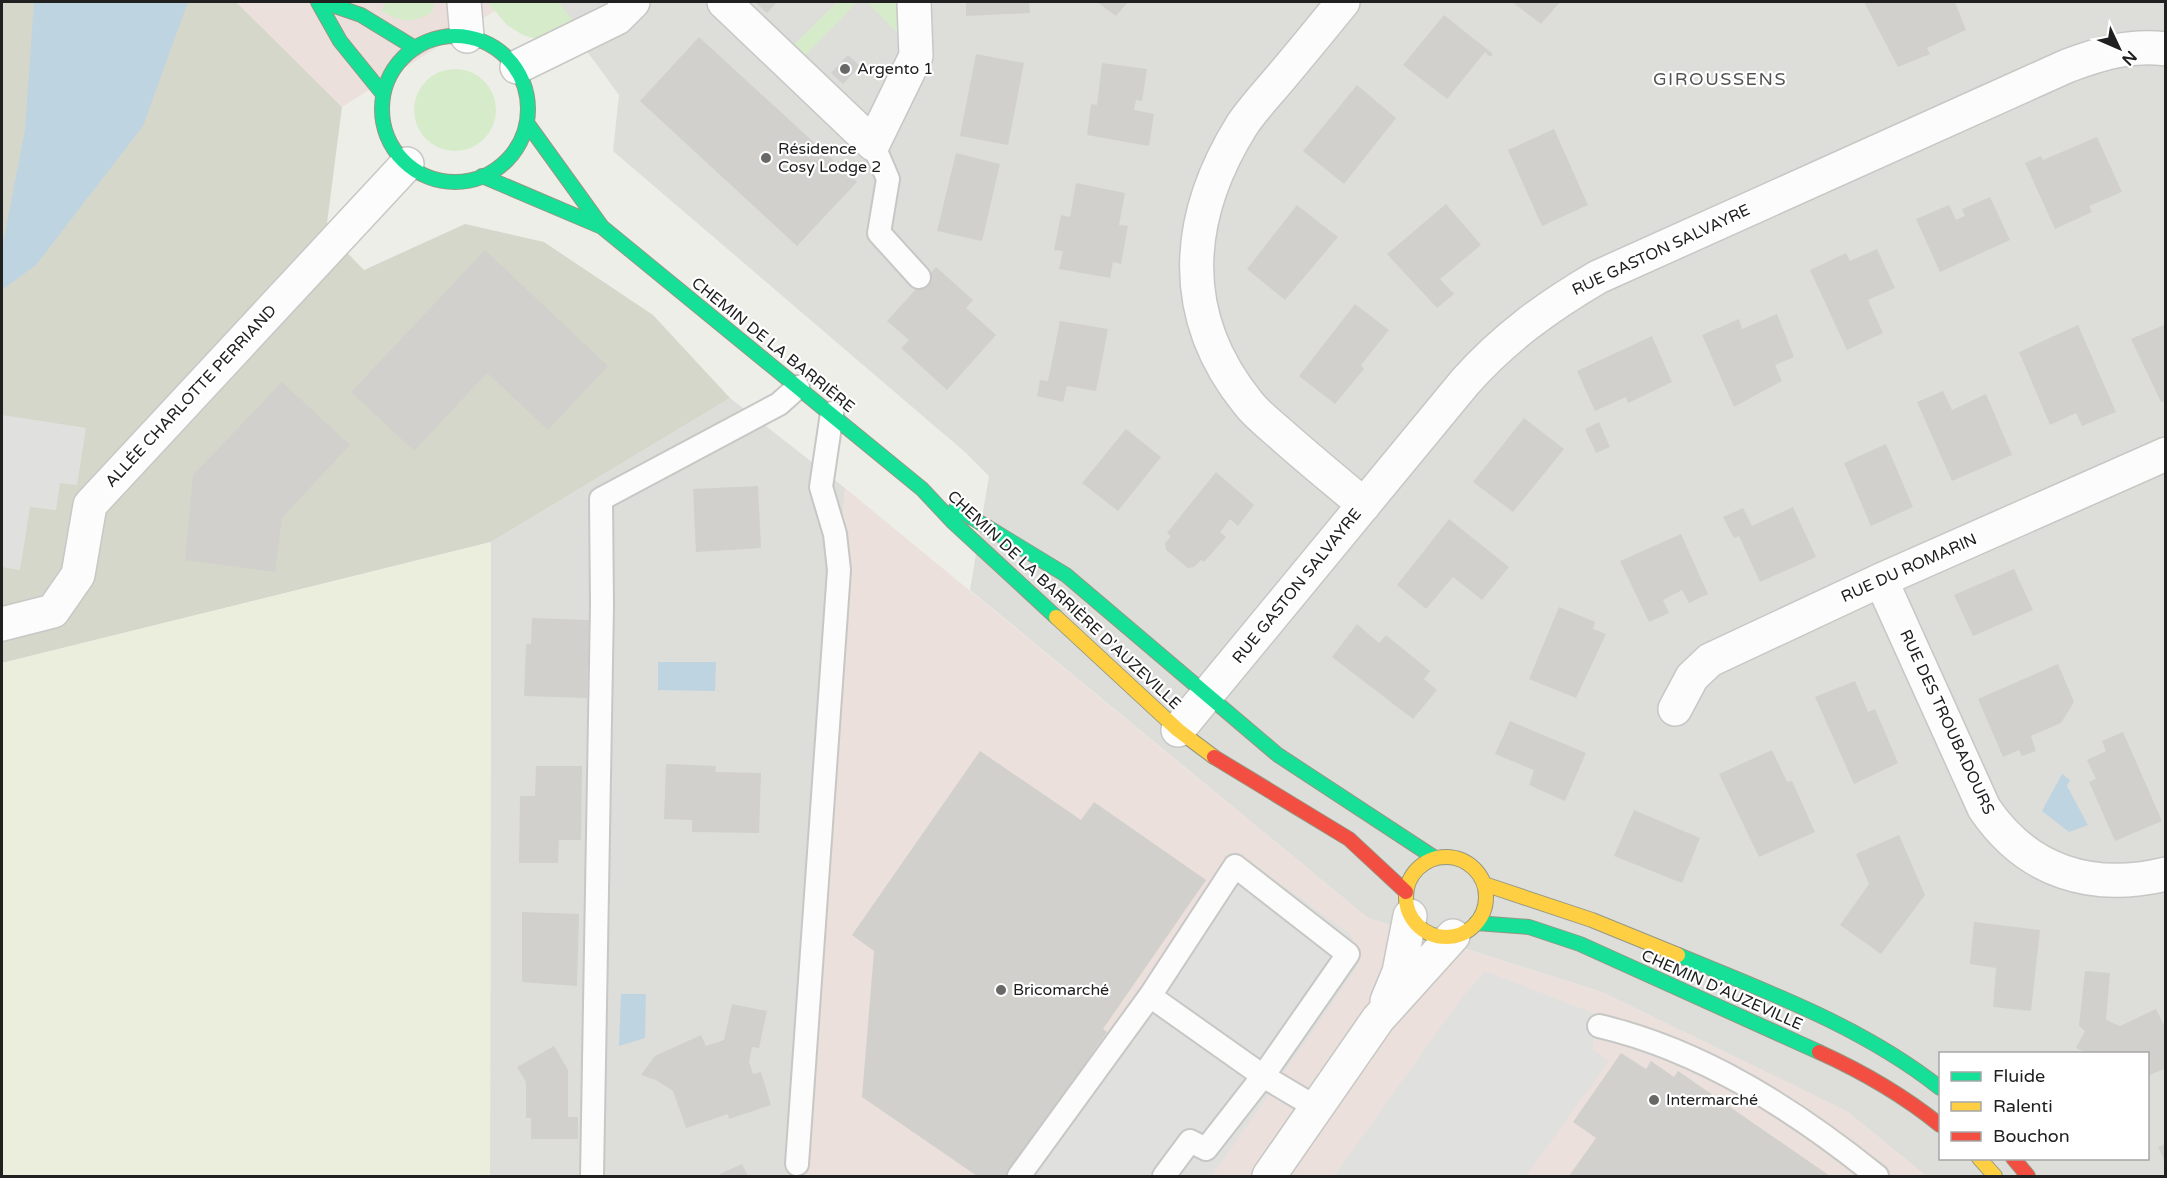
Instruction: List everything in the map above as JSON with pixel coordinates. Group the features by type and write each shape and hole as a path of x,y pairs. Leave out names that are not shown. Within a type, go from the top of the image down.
{"street":[{"path":"318,2 340,41 383,94"},
{"path":"323,2 361,15 415,48"},
{"path":"464,2 467,36"},
{"path":"517,67 617,18 633,2"},
{"path":"724,2 873,144 916,56 914,2"},
{"path":"1343,2 1244,123 1226,153 1207,196 1200,223 1195,267 1197,293 1207,332 1218,359 1234,385 1249,405 1267,422 1364,505"},
{"path":"451,35 467,36 488,43 504,53 517,67 525,85 529,104 528,123 522,141 511,157 496,170 460,183 441,181 423,175 407,164 394,150 386,133 382,114 383,94 389,77 400,60 415,48 432,39 451,35"},
{"name":"RUE GASTON SALVAYRE","path":"1178,730 1494,350 1556,302 1598,277 2067,66 2102,53 2136,48 2166,49"},
{"name":"CHEMIN DE LA BARRIÈRE","path":"528,123 602,227 922,489"},
{"name":"ALLÉE CHARLOTTE PERRIAND","path":"2,624 53,611 78,575 90,505 407,164"},
{"name":"CHEMIN DE LA BARRIÈRE","path":"482,176 602,227"},
{"name":"RUE DU ROMARIN","path":"1675,709 1692,677 1710,660 1881,580 2166,454"},
{"name":"CHEMIN DE LA BARRIÈRE D'AUZEVILLE","path":"922,489 984,523 1066,575 1278,755 1435,858"},
{"name":"CHEMIN DE LA BARRIÈRE D'AUZEVILLE","path":"922,489 952,521 1178,730 1224,764 1312,814 1349,839 1408,904"},
{"name":"RUE DES TROUBADOURS","path":"1881,580 1984,807 1999,830 2037,860 2060,871 2088,879 2116,882 2166,874"},
{"path":"1269,1176 1378,1019 1483,911 1486,898 1484,884 1473,867 1465,861 1455,857 1435,858 1424,862 1415,870 1399,972 1378,1019"},
{"name":"CHEMIN D'AUZEVILLE","path":"1484,884 1647,939 1833,1022 1918,1069 1939,1086"},
{"path":"1408,904 1427,932 1440,937 1464,930"},
{"name":"CHEMIN D'AUZEVILLE","path":"1464,930 1529,927 1580,944 1848,1065 1909,1100 1939,1123"},
{"path":"1980,1160 1995,1176"},
{"path":"2015,1160 2028,1176"}],"lane":[{"path":"873,144 888,179 879,233 919,277"},
{"path":"592,1176 602,617 601,499 779,404 798,387"},
{"path":"797,1164 839,570 835,534 820,487 832,414"},
{"path":"1019,1176 1150,996 1234,866 1348,954 1263,1076 1206,1149 1190,1141 1164,1176"},
{"path":"1150,996 1263,1076 1317,1108"},
{"path":"1599,1026 1663,1044 1705,1064 1791,1114 1841,1147 1877,1176"}],"shaded area":[{"path":"2,2 236,2 342,107 326,231 364,270 465,224 544,242 653,315 730,398 491,542 2,663"},
{"path":"236,2 509,2 342,107"},
{"path":"551,2 2165,2 2165,1176 1926,1176 1848,1112 1602,992 1368,918 970,590 989,476 966,453 613,151 619,95"},
{"path":"730,398 845,488 805,1049 790,1176 490,1176 491,542"},
{"path":"2,415 86,428 77,485 60,483 56,510 30,507 20,570 2,567"},
{"path":"845,488 1368,918 1602,992 1848,1112 1926,1176 790,1176 805,1049"},
{"path":"1237,852 1350,934 1358,951 1356,969 1212,1176 1010,1176"},
{"path":"1485,971 1595,1014 1593,1049 1609,1061 1526,1176 1334,1176 1460,1000"}],"green space":[{"path":"386,2 435,2 432,12 413,20 407,20 381,11"},
{"path":"487,2 558,2 572,19 559,35 536,39 523,35 507,25"},
{"path":"837,2 857,2 803,58 793,46"},
{"path":"867,2 904,2 900,36"},
{"path":"455,69 471,72 484,81 493,94 496,110 493,126 484,139 471,148 455,151 439,148 426,139 417,126 414,110 417,94 426,81 439,72"},
{"path":"491,542 490,1176 2,1176 2,663"}],"water":[{"path":"34,2 188,2 143,126 36,265 2,290 2,248 25,130"},
{"path":"658,662 716,662 715,691 658,690"},
{"path":"2062,774 2070,780 2067,786 2088,825 2069,832 2042,811"},
{"path":"621,994 646,994 645,1038 619,1046"}],"building":[{"path":"755,2 777,2 767,13"},
{"path":"966,2 1029,2 1030,13 966,16"},
{"path":"1097,2 1128,2 1116,16"},
{"path":"1512,2 1560,2 1541,24"},
{"path":"1864,2 1955,2 1966,30 1927,48 1930,54 1898,67"},
{"path":"1444,15 1493,54 1490,57 1485,52 1447,99 1403,65"},
{"name":"Résidence Cosy Lodge 2","path":"699,37 857,182 797,246 640,101"},
{"path":"976,54 1024,63 1008,145 960,136"},
{"name":"Argento 1","path":"848,55 860,66 843,84 831,73"},
{"path":"1102,63 1147,69 1142,101 1136,100 1134,110 1154,114 1149,146 1087,135 1091,104 1097,105"},
{"path":"1357,85 1396,118 1344,184 1303,151"},
{"path":"1554,129 1588,205 1542,226 1508,150"},
{"path":"2097,137 2122,192 2089,206 2092,212 2055,229 2025,163 2041,156 2043,160"},
{"path":"956,153 1000,164 982,241 937,231"},
{"path":"1076,183 1125,193 1119,225 1128,226 1121,264 1113,262 1110,278 1059,269 1063,251 1054,250 1061,215 1070,217"},
{"path":"1990,197 2010,240 1940,272 1916,219 1949,205 1956,220 1965,216 1962,209"},
{"path":"1446,204 1481,245 1440,279 1454,294 1437,308 1387,254"},
{"path":"1297,205 1338,237 1285,300 1247,269"},
{"path":"1877,249 1895,288 1868,300 1883,333 1847,350 1810,270 1846,253 1850,261"},
{"path":"485,250 608,366 548,430 487,373 414,451 351,392"},
{"path":"936,267 973,300 966,308 996,335 947,390 901,348 909,340 887,321"},
{"path":"1355,304 1389,330 1361,365 1364,369 1335,404 1299,376"},
{"path":"1777,314 1794,357 1775,365 1782,381 1734,407 1702,335 1739,319 1742,329"},
{"path":"1060,321 1108,329 1096,391 1067,386 1063,402 1037,396 1040,380 1048,381"},
{"path":"2166,324 2166,401 2161,402 2131,339"},
{"path":"2078,325 2116,412 2082,426 2076,413 2050,425 2019,352"},
{"path":"1652,336 1672,382 1628,403 1626,397 1595,411 1577,371"},
{"path":"282,382 350,445 282,518 275,572 185,560 193,475"},
{"path":"1943,391 1952,410 1986,394 2012,455 1952,481 1917,402"},
{"path":"1524,418 1564,449 1513,512 1473,482"},
{"path":"1599,422 1610,447 1596,453 1585,429"},
{"path":"1126,429 1161,457 1118,511 1082,483"},
{"path":"1886,444 1913,507 1871,526 1844,463"},
{"path":"1216,472 1254,505 1238,526 1230,519 1220,532 1226,537 1204,562 1201,560 1194,567 1188,568 1166,550 1165,543 1171,536 1167,533"},
{"path":"758,486 761,548 696,552 693,489"},
{"path":"1793,507 1816,557 1760,582 1739,536 1734,538 1723,517 1743,508 1752,526"},
{"path":"1449,519 1509,567 1482,600 1453,577 1426,609 1397,585"},
{"path":"1681,534 1708,594 1689,603 1682,590 1663,600 1669,613 1649,622 1620,561"},
{"path":"2014,569 2033,610 1973,636 1954,595"},
{"path":"1559,607 1595,622 1593,629 1606,634 1576,698 1529,679"},
{"path":"532,618 589,620 587,698 524,696 526,644 531,644"},
{"path":"1357,624 1379,643 1386,635 1430,671 1424,679 1437,690 1413,719 1332,657"},
{"path":"2058,664 2074,702 2061,723 2031,736 2036,751 2022,756 2019,750 2003,757 1978,699"},
{"path":"1855,681 1868,712 1875,709 1898,763 1854,784 1815,697"},
{"path":"1510,721 1586,753 1565,801 1529,785 1534,770 1495,754"},
{"path":"2123,732 2162,821 2115,841 2089,782 2096,779 2087,760 2106,751 2102,741"},
{"path":"1772,750 1787,782 1792,781 1815,832 1759,857 1719,774"},
{"name":"Bricomarché","path":"980,751 1081,820 1094,802 1206,880 1103,1029 1107,1032 1007,1176 977,1176 862,1097 874,951 852,935"},
{"path":"666,764 716,766 715,772 761,773 759,833 692,832 692,820 664,819"},
{"path":"536,766 582,766 581,840 559,840 558,863 519,863 520,796 535,796"},
{"path":"1634,810 1700,838 1682,883 1614,856"},
{"path":"1899,835 1925,895 1881,954 1840,925 1869,884 1856,854"},
{"path":"522,912 579,914 577,986 522,982"},
{"path":"1974,922 2040,930 2031,1011 1993,1007 1996,968 1970,964"},
{"path":"2085,971 2110,973 2106,1020 2120,1026 2156,1009 2166,1029 2166,1068 2149,1076 2149,1052 2085,1052 2076,1048 2085,1031 2079,1026"},
{"path":"732,1004 767,1011 759,1048 752,1047 749,1062 753,1074 761,1072 771,1105 729,1119 728,1114 686,1128 673,1091 656,1080 641,1075 655,1056 701,1035 706,1046 724,1040"},
{"path":"554,1046 568,1070 568,1117 578,1117 578,1139 531,1139 531,1118 526,1118 526,1082 517,1067"},
{"name":"Intermarché","path":"1621,1053 1646,1069 1651,1061 1674,1077 1678,1071 1830,1176 1569,1176 1596,1138 1573,1122"},
{"path":"2166,1144 2166,1164 2158,1147"},
{"path":"742,1164 748,1176 721,1176 720,1174"}],"traffic: fast":[{"path":"318,2 340,41 383,94"},
{"path":"323,2 361,15 415,48"},
{"path":"455,36 483,41 507,57 523,81 528,109 523,137 507,161 483,177 455,182 427,177 403,161 387,137 382,109 387,81 403,57 427,41 455,36"},
{"path":"527,123 602,227 922,489 952,521 1056,617"},
{"path":"482,176 602,227"},
{"path":"956,508 1066,575 1278,755 1435,858"},
{"path":"1476,923 1529,927 1580,944 1819,1052"},
{"path":"1678,955 1814,1012 1879,1047 1939,1087"}],"traffic: slow":[{"path":"1056,617 1178,730 1214,757"},
{"path":"1446,857 1461,860 1474,869 1483,882 1486,897 1483,912 1474,925 1461,934 1446,937 1431,934 1418,925 1409,912 1406,897 1409,882 1418,869 1431,860 1446,857"},
{"path":"1484,884 1592,920 1678,955"},
{"path":"1981,1160 1995,1176"}],"traffic: jam":[{"path":"1214,757 1349,839 1406,892"},
{"path":"1819,1052 1882,1085 1939,1124"},
{"path":"2015,1160 2028,1176"}],"place":[{"name":"Argento 1","path":"845,69"},
{"name":"Résidence Cosy Lodge 2","path":"766,158"},
{"name":"Bricomarché","path":"1001,990"},
{"name":"Intermarché","path":"1654,1100"}],"district":[{"name":"GIROUSSENS","path":"1720,79"}]}
